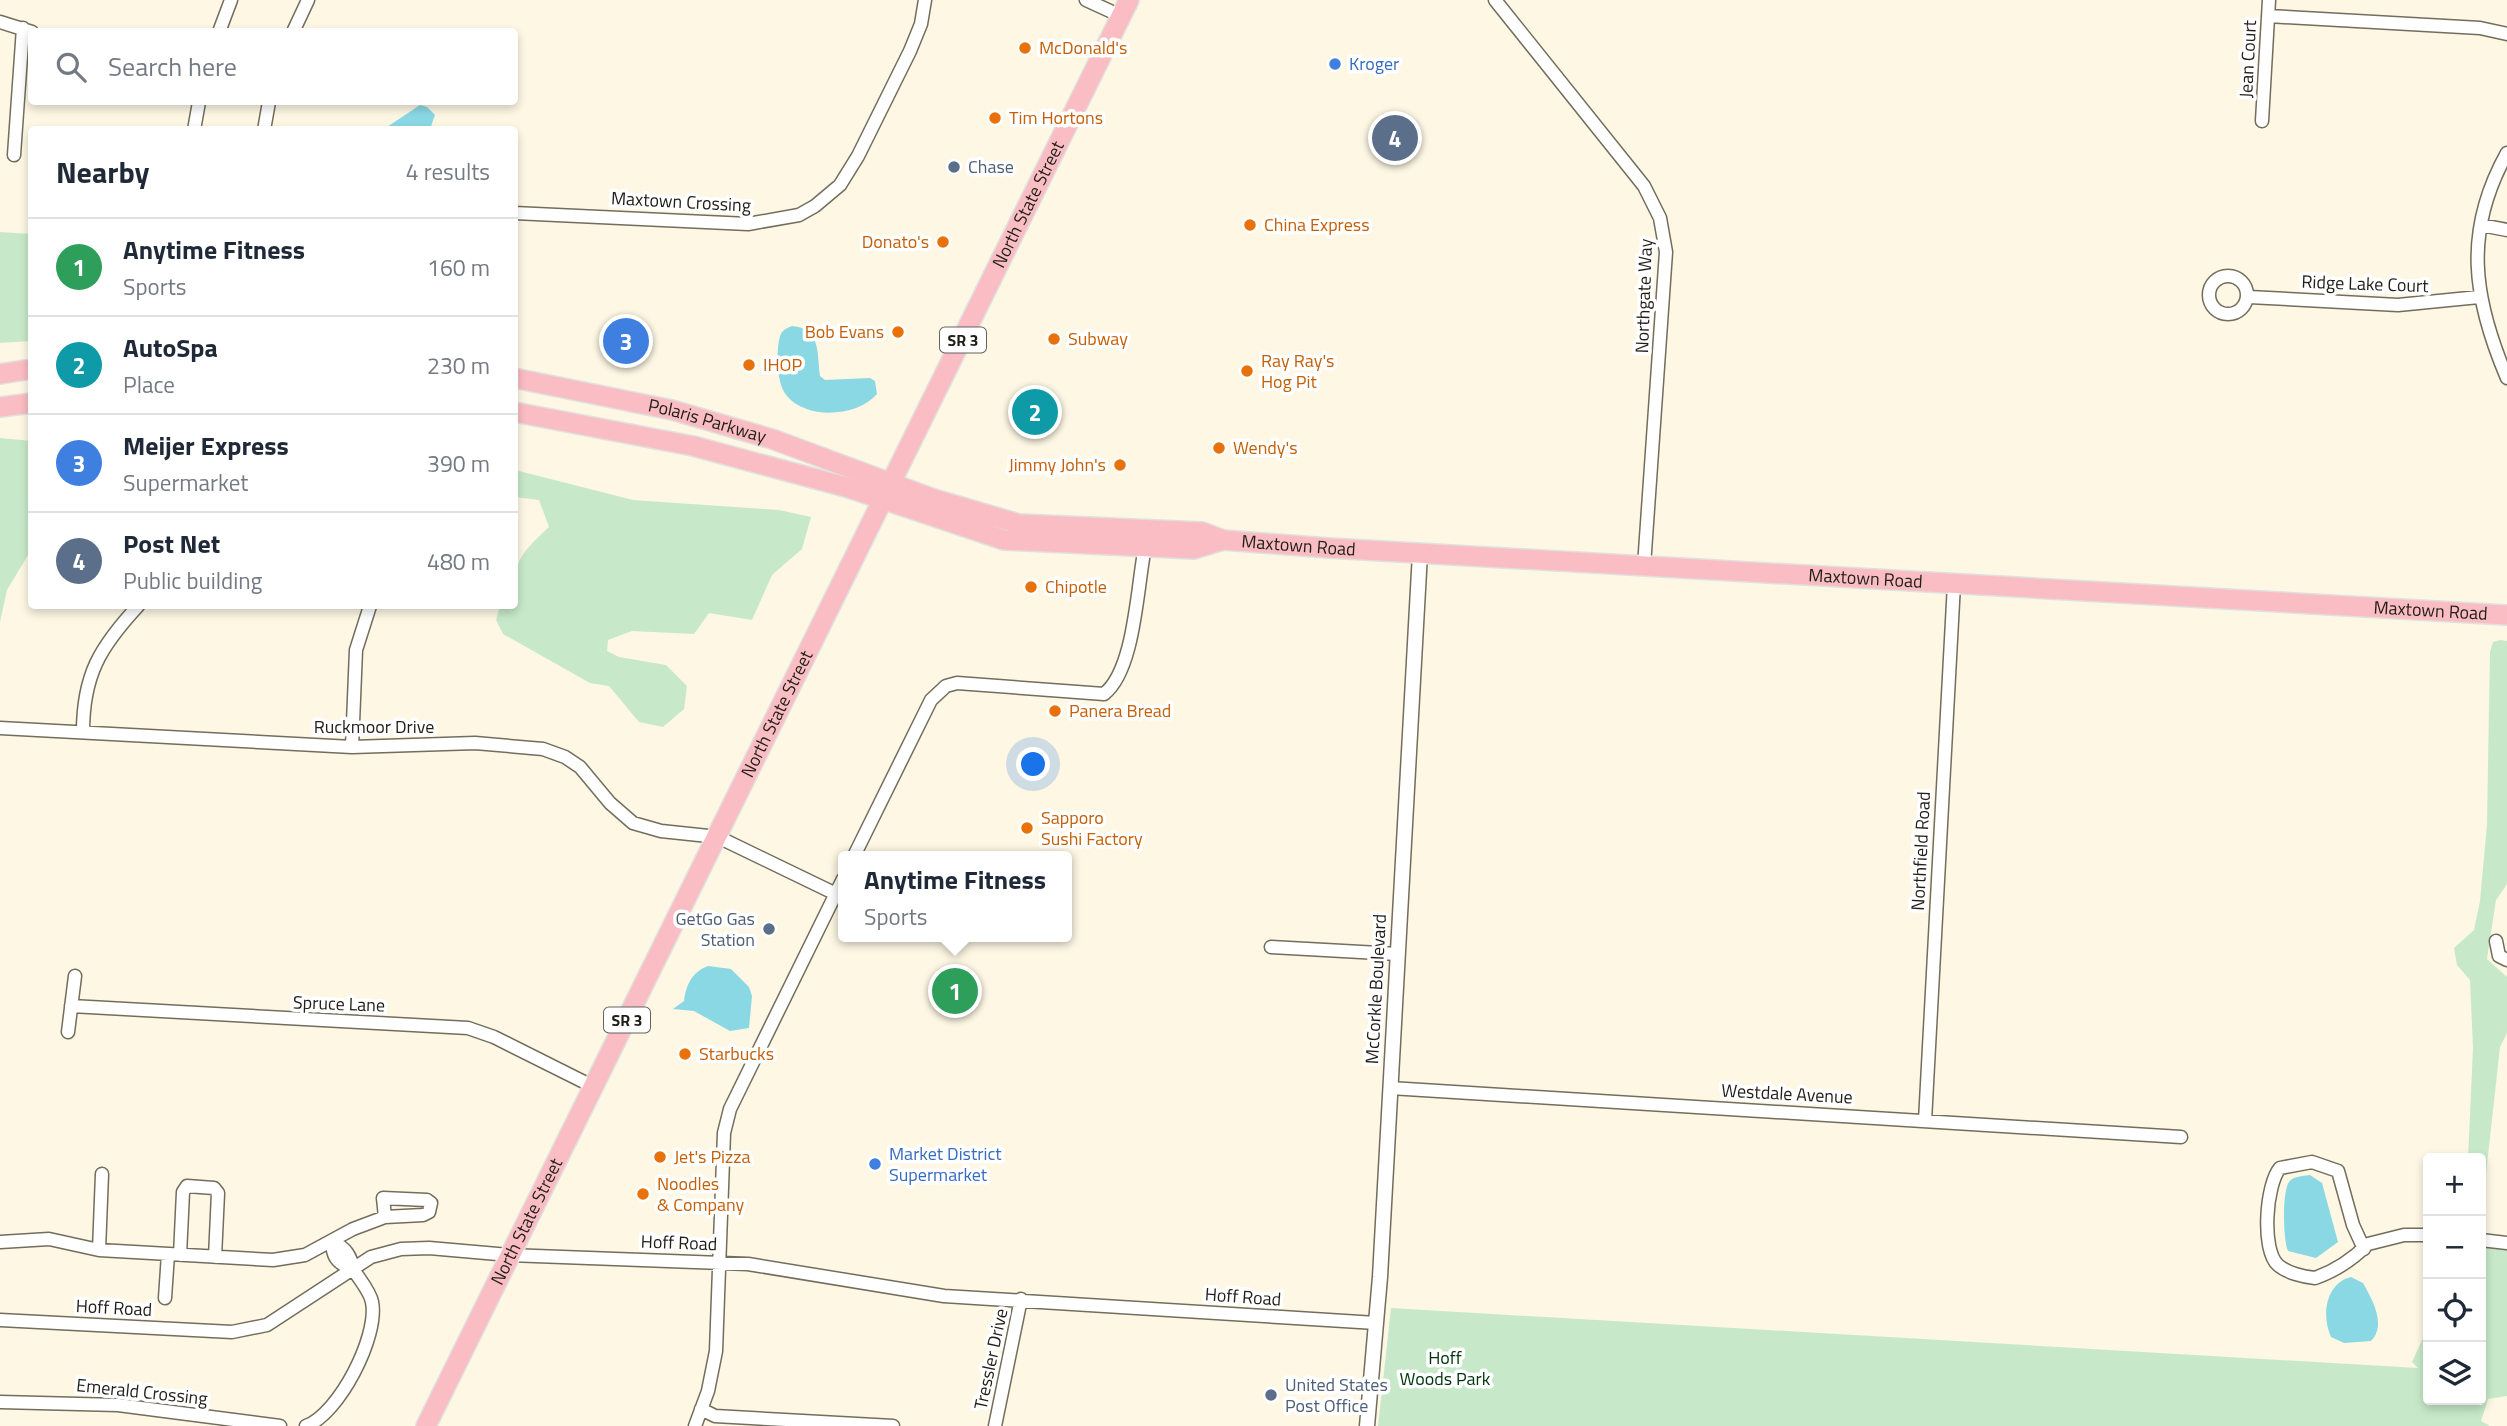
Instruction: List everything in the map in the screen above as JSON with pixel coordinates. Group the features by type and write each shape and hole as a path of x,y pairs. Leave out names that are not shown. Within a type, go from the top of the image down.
{"main road":[{"name":"North State Street","path":"426,1426 889,491 1126,5"},
{"path":"0,373 28,370"},
{"name":"Polaris Parkway","path":"518,379 672,410 772,439 889,491"},
{"path":"0,407 28,404"},
{"name":"Polaris Parkway","path":"518,413 693,446 889,491"},
{"name":"Maxtown Road","path":"889,491 917,513 1004,540 1069,545 1149,538"},
{"name":"Maxtown Road","path":"889,491 931,498 1019,524 1149,538 1194,549 1223,540 2507,615"}],"street":[{"path":"220,28 231,0"},
{"path":"295,28 308,0"},
{"name":"Maxtown Crossing","path":"518,213 748,224 799,215 840,185 858,156 910,51 921,23 925,0"},
{"path":"1086,0 1126,5"},
{"name":"Northgate Way","path":"1495,0 1644,186 1660,218 1666,268 1644,566"},
{"name":"Jean Court","path":"2262,121 2269,0"},
{"path":"2269,16 2480,28 2507,34"},
{"path":"0,22 27,30 14,155"},
{"path":"195,126 198,105"},
{"path":"265,126 268,105"},
{"path":"2507,153 2491,189 2477,249 2479,298 2487,330 2507,377"},
{"path":"2481,225 2507,230"},
{"name":"Ridge Lake Court","path":"2249,297 2398,305 2479,298"},
{"path":"856,851 931,700 946,686 966,683 1104,694 1115,686 1125,661 1149,538"},
{"name":"McCorkle Boulevard","path":"1367,1426 1376,1323 1420,553"},
{"name":"Northfield Road","path":"1925,1121 1954,584"},
{"path":"83,732 83,704 89,677 99,657 136,609"},
{"path":"352,747 356,650 369,609"},
{"name":"Ruckmoor Drive","path":"0,728 352,747 475,743 544,748 580,767 610,803 633,823 661,831 718,837 836,894"},
{"path":"695,1426 713,1372 716,1351 724,1133 730,1109 838,890"},
{"path":"2496,941 2499,956 2507,960"},
{"path":"1271,947 1397,954"},
{"path":"68,1032 74,979"},
{"name":"Spruce Lane","path":"71,1006 468,1028 494,1037 594,1087"},
{"name":"Westdale Avenue","path":"1390,1088 2181,1137"},
{"path":"2364,1249 2353,1225 2338,1171 2312,1163 2280,1168 2269,1190 2269,1246 2277,1264 2315,1278 2364,1249 2368,1244 2404,1235 2423,1235"},
{"path":"99,1250 102,1174"},
{"path":"165,1298 183,1192 187,1186 214,1188 218,1193 215,1257"},
{"path":"0,1242 49,1239 99,1250 274,1260 305,1255 333,1242 353,1228 385,1217"},
{"path":"2486,1241 2507,1243"},
{"path":"306,1426 320,1421 330,1411 371,1336 372,1300 353,1269 340,1265 332,1251 333,1242"},
{"name":"Hoff Road","path":"0,1320 232,1332 251,1330 267,1325 292,1311 371,1257 401,1249 720,1262 815,1274 905,1292 1376,1323"},
{"name":"Tressler Drive","path":"995,1426 1021,1299"},
{"name":"Emerald Crossing","path":"0,1402 118,1405 280,1426"},
{"path":"701,1409 715,1416 893,1426"}],"green space":[{"path":"0,232 28,234 28,341 0,343"},
{"path":"0,438 28,441 28,555 7,590 0,622"},
{"path":"518,471 633,500 779,510 811,517 802,549 772,575 752,620 709,613 694,634 632,631 608,640 607,651 619,657 666,665 687,686 684,709 663,727 639,722 609,686 590,683 503,634 496,620 499,609 518,609 520,561 524,553 549,527 539,500 518,497"},
{"path":"2507,641 2507,884 2496,900 2487,959 2507,977 2507,1033 2500,1047 2486,1174 2486,1153 2468,1153 2473,1048 2470,980 2457,965 2454,948 2474,930 2480,901 2487,824 2490,652 2493,642"},
{"name":"Hoff Woods Park","path":"2486,1244 2507,1246 2507,1396 2488,1399 2481,1421 2490,1426 1378,1426 1391,1308 2418,1368 2412,1362 2423,1338 2423,1405 2486,1405"}],"water":[{"path":"420,105 427,107 435,115 431,126 388,126"},
{"path":"792,326 808,331 813,337 820,376 825,380 870,378 875,381 877,394 857,407 832,413 807,409 796,404 783,391 778,367 780,336"},
{"path":"708,966 731,969 749,987 752,996 749,1028 730,1031 694,1011 673,1009 684,1001 688,984 694,975"},
{"path":"2310,1175 2322,1183 2338,1242 2316,1258 2288,1251 2284,1227 2285,1195 2289,1182 2296,1177"},
{"path":"2351,1277 2363,1283 2376,1312 2378,1327 2371,1341 2344,1343 2331,1337 2328,1328 2326,1310 2331,1293 2343,1280"}],"place":[{"name":"McDonald's","path":"1025,48"},
{"name":"Kroger","path":"1335,64"},
{"name":"Tim Hortons","path":"995,118"},
{"name":"Post Net","path":"1395,138"},
{"name":"Chase","path":"954,167"},
{"name":"China Express","path":"1250,225"},
{"name":"Donato's","path":"943,242"},
{"name":"Bob Evans","path":"898,332"},
{"name":"Subway","path":"1054,339"},
{"name":"Meijer Express","path":"626,341"},
{"name":"IHOP","path":"749,365"},
{"name":"Ray Ray's Hog Pit","path":"1247,371"},
{"name":"AutoSpa","path":"1035,412"},
{"name":"Wendy's","path":"1219,448"},
{"name":"Jimmy John's","path":"1120,465"},
{"name":"Chipotle","path":"1031,587"},
{"name":"Panera Bread","path":"1055,711"},
{"name":"Sapporo Sushi Factory","path":"1027,828"},
{"name":"GetGo Gas Station","path":"769,929"},
{"name":"Anytime Fitness","path":"955,991"},
{"name":"Starbucks","path":"685,1054"},
{"name":"Jet's Pizza","path":"660,1157"},
{"name":"Market District Supermarket","path":"875,1164"},
{"name":"Noodles & Company","path":"643,1194"},
{"name":"United States Post Office","path":"1271,1395"}]}
